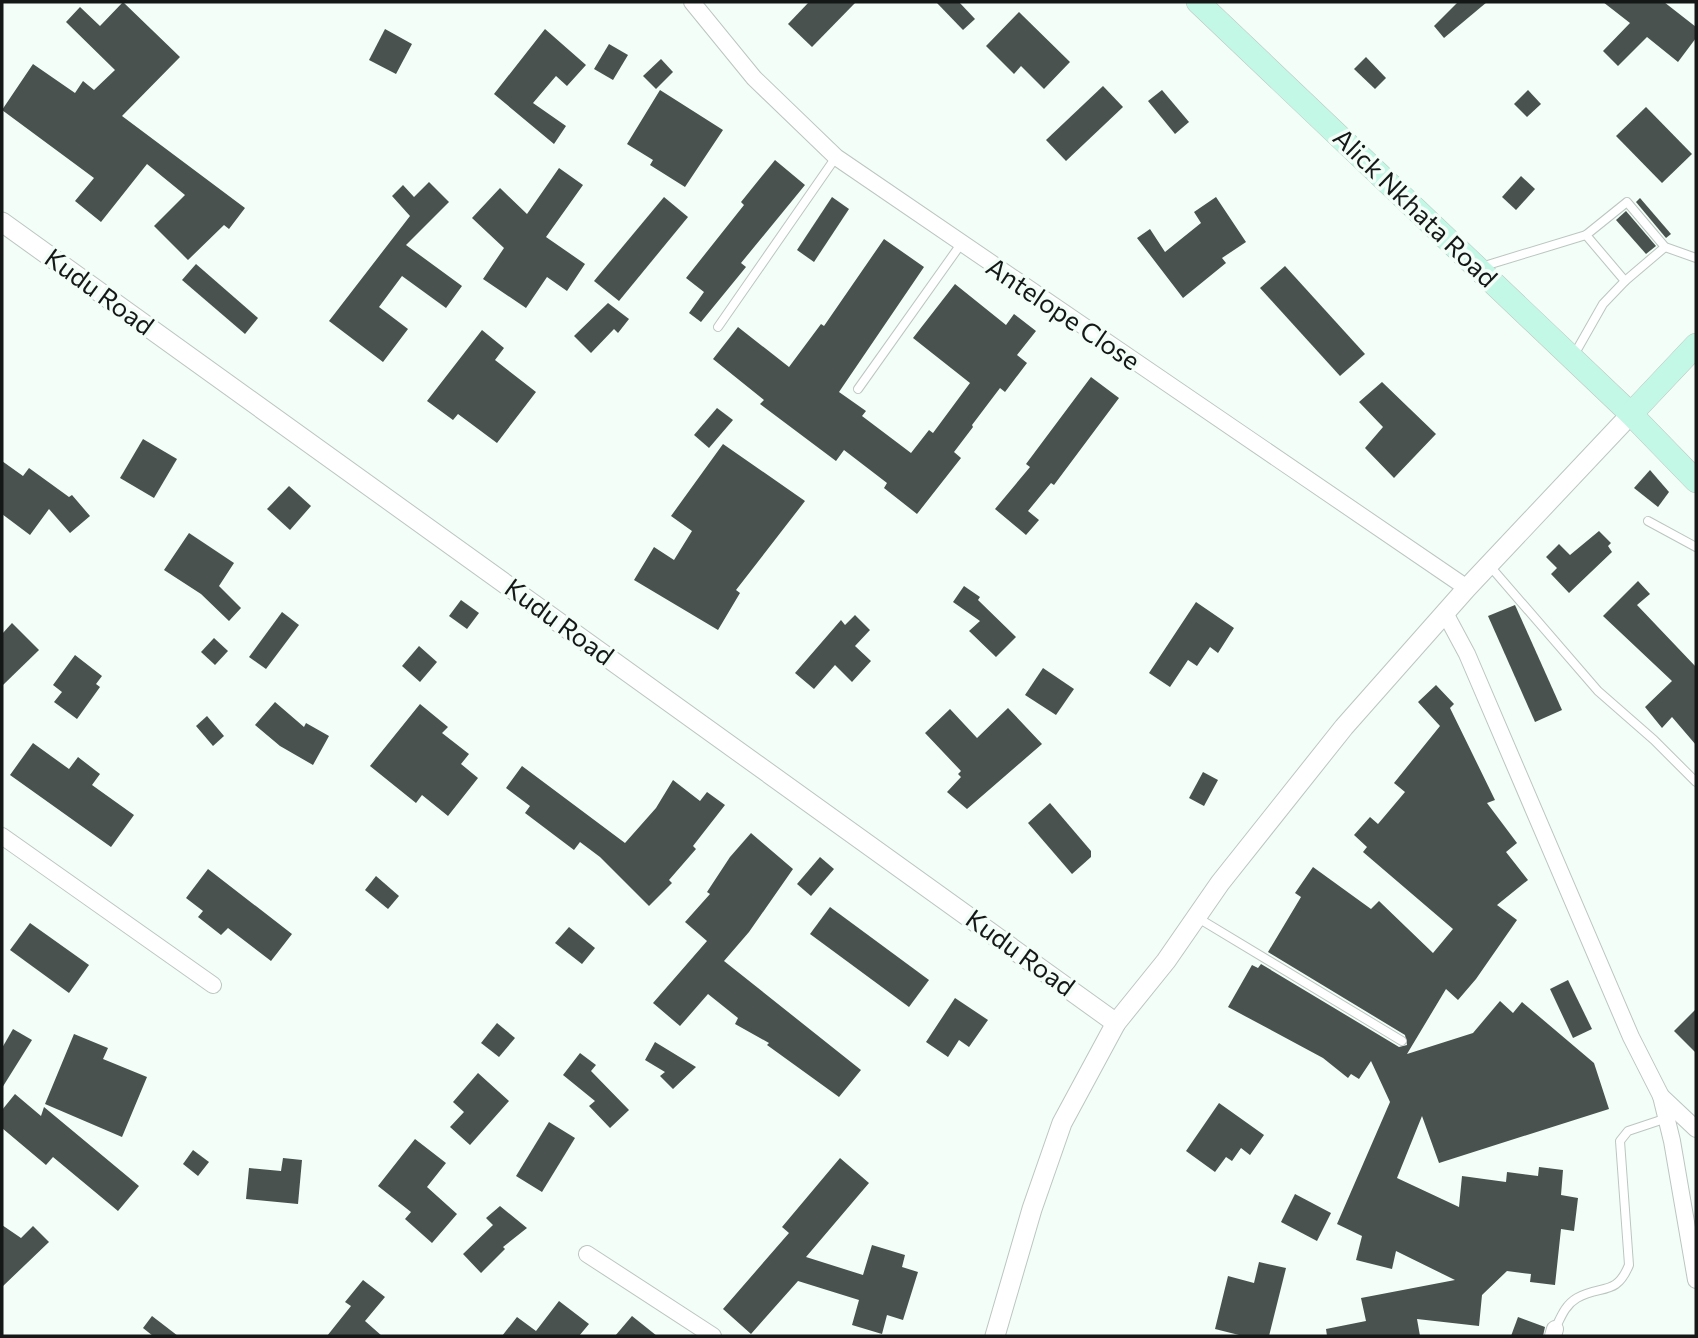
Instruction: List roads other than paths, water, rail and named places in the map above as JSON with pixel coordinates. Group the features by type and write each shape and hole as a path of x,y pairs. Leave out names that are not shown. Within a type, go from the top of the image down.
{"main road":[{"name":"Alick Nkhata Road","path":"1198,2 1573,358 1696,481"},
{"path":"1631,414 1696,345"}],"street":[{"name":"Antelope Close","path":"692,2 754,78 836,157 1467,588"},
{"name":"Kudu Road","path":"2,222 1116,1023"},
{"path":"995,1336 1028,1220 1062,1123 1116,1023 1343,727 1467,588 1631,414"},
{"path":"1445,613 1467,654 1631,1037 1661,1096 1696,1280"},
{"path":"2,836 213,985"},
{"path":"1661,1096 1696,1129"},
{"path":"587,1254 713,1336"}],"lane":[{"path":"718,327 836,157"},
{"path":"1478,268 1586,234 1627,202 1665,247 1696,258"},
{"path":"1586,234 1625,281"},
{"path":"858,389 961,244"},
{"path":"1573,358 1603,304 1665,247"},
{"path":"1648,522 1696,547"},
{"path":"1489,565 1598,691 1654,740 1696,782"},
{"path":"1195,917 1402,1041"},
{"path":"1554,1333 1566,1307 1578,1297 1604,1291 1622,1282 1629,1265 1620,1141 1628,1131 1667,1118"}]}
